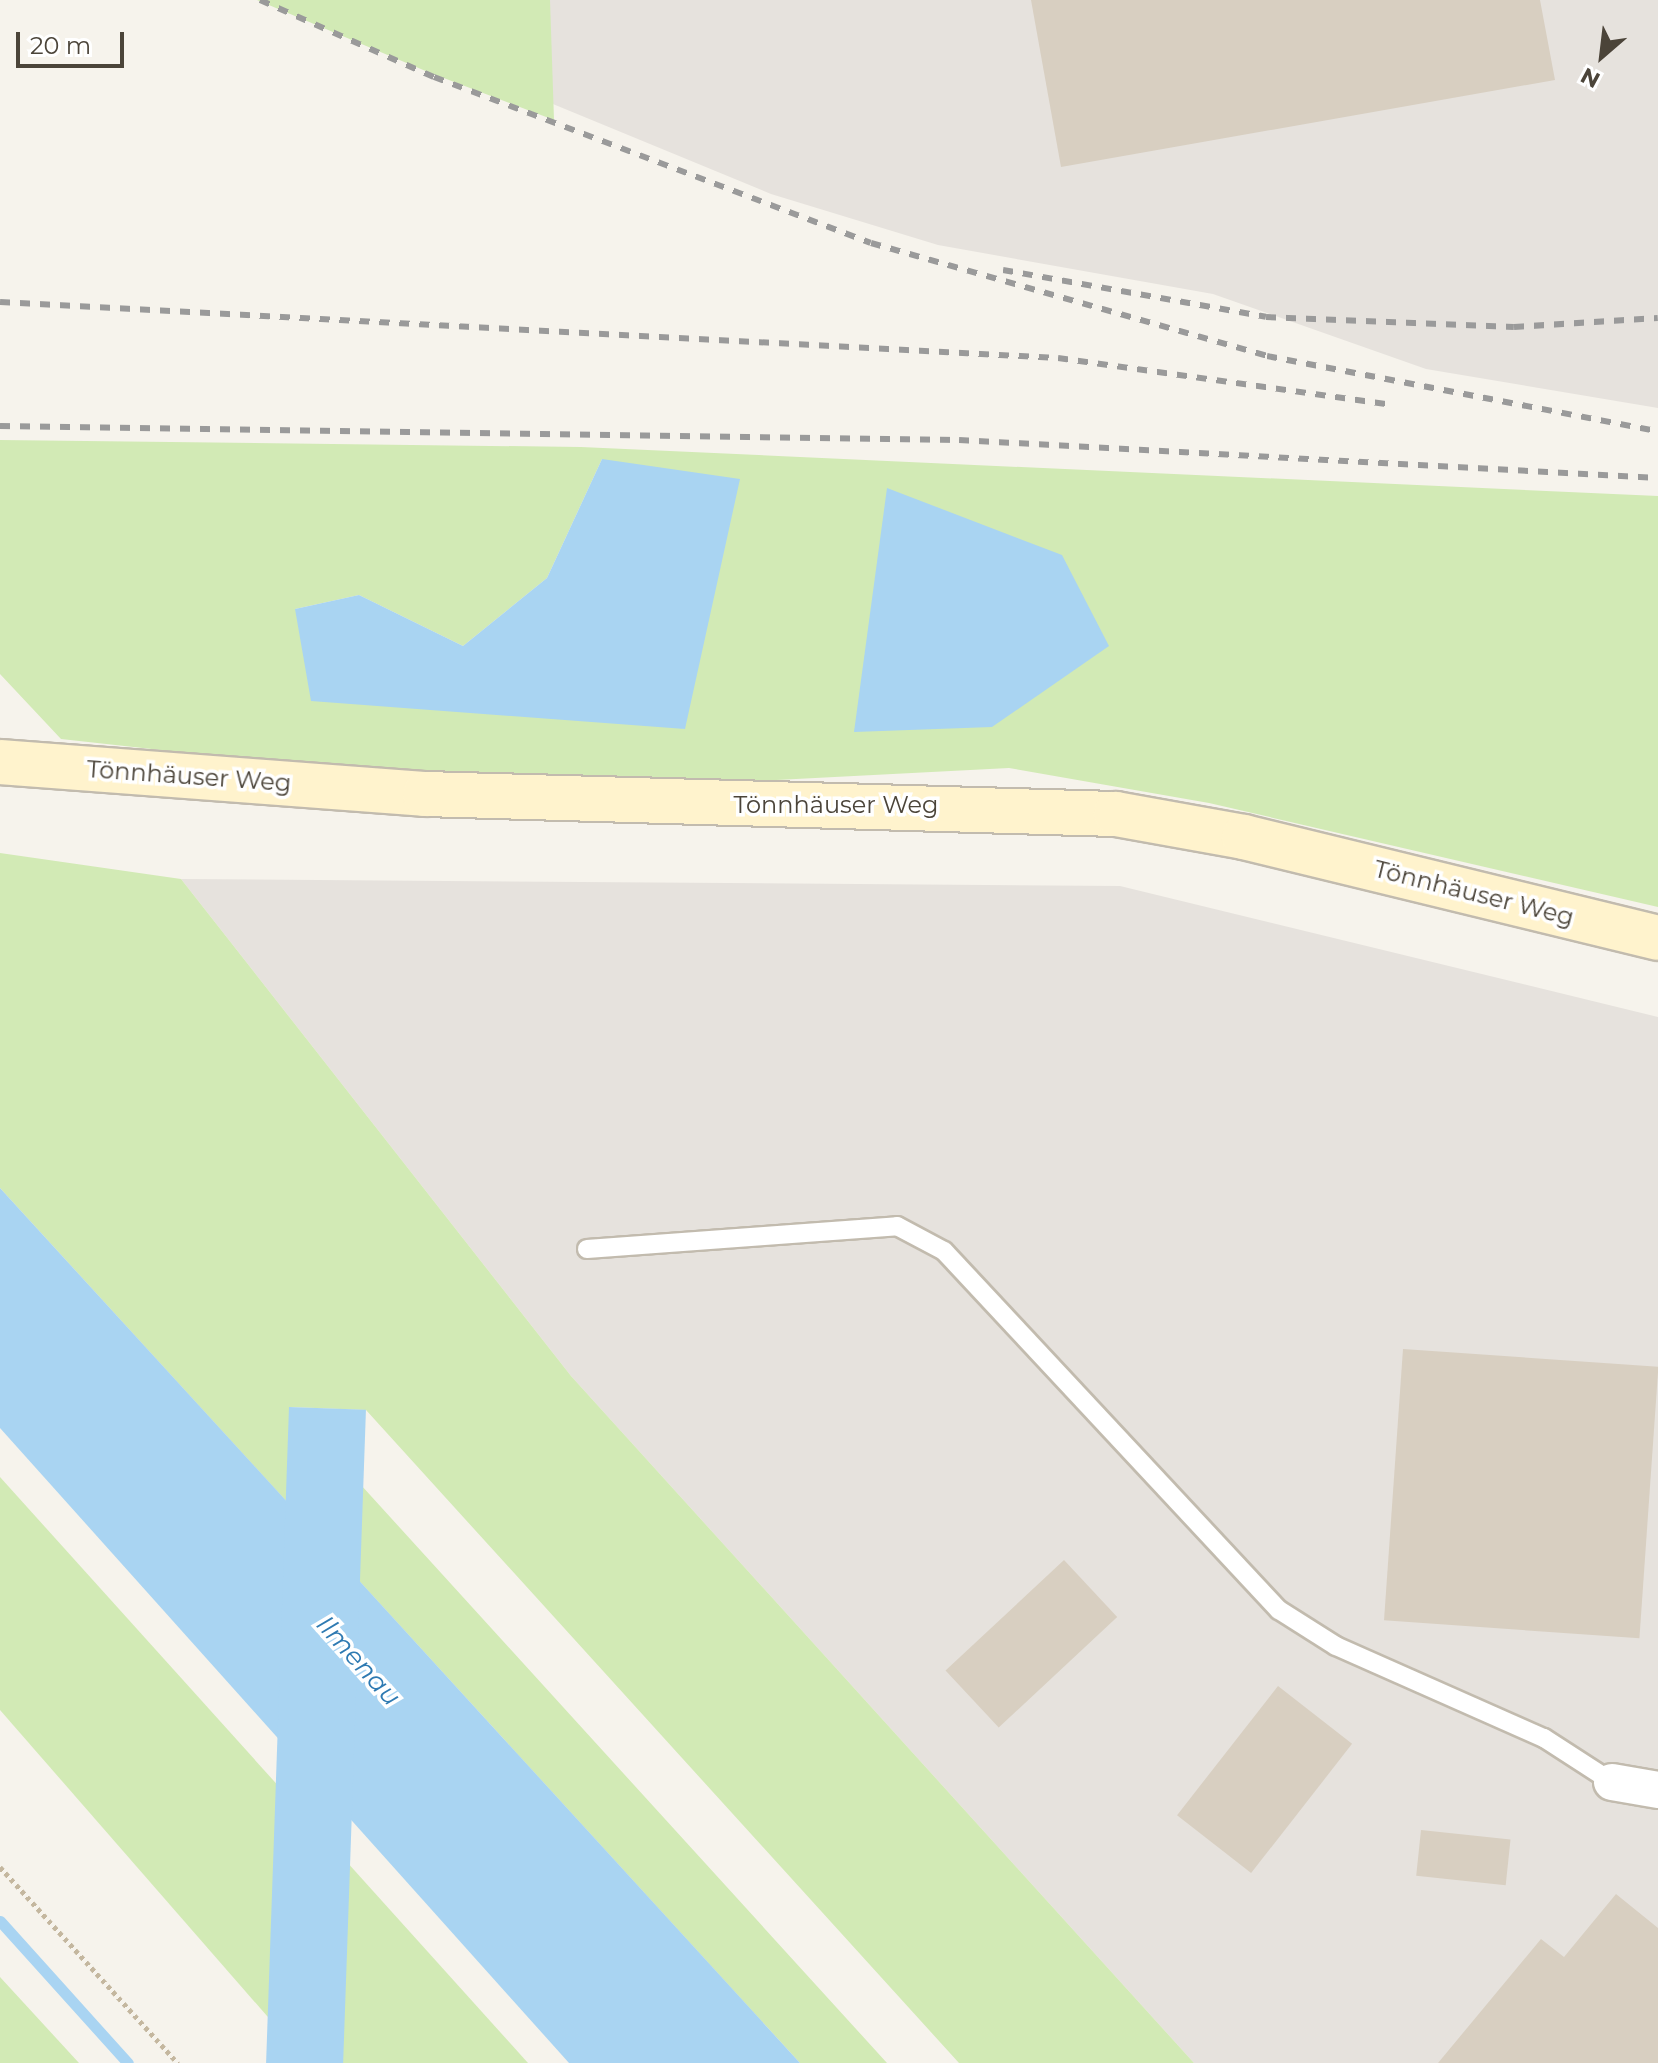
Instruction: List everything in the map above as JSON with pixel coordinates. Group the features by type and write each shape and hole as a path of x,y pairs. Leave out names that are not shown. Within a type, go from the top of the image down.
{"main road":[{"name":"Tönnhäuser Weg","path":"0,762 425,794 1116,814 1244,837 1658,938"}],"street":[{"path":"1612,1782 1658,1790"}],"lane":[{"path":"587,1249 897,1226 944,1251 1279,1610 1336,1646 1544,1738 1612,1782"}],"path":[{"path":"0,1867 178,2063"}],"shaded area":[{"path":"301,0 1658,0 1658,408 1426,369 1213,294 938,245 771,194"},
{"path":"181,879 1120,886 1658,1017 1658,2063 1194,2063 571,1376"}],"green space":[{"path":"257,0 550,0 554,120 428,72"},
{"path":"0,440 581,447 1658,496 1658,907 1209,803 1009,768 719,783 361,772 61,739 0,674","holes":["602,459 685,729 295,609 359,595 463,646 547,578"]},
{"path":"0,853 181,879 571,1376 1194,2063 959,2063 366,1410 290,1407 887,2063 800,2063 0,1188"},
{"path":"0,1477 528,2063 308,2063 0,1710"},
{"path":"0,1977 79,2063 0,2063"}],"water":[{"path":"602,459 740,479 685,729 311,701 295,609 359,595 463,646 547,578"},
{"path":"887,488 1062,555 1109,646 992,727 854,732"},
{"name":"Ilmenau","path":"0,1188 800,2063 569,2063 0,1428"},
{"path":"289,1407 366,1410 343,2063 266,2063"}],"building":[{"path":"1031,0 1540,0 1555,80 1061,167"},
{"path":"1403,1349 1658,1367 1639,1638 1384,1620"},
{"path":"1064,1560 1117,1617 999,1728 946,1670"},
{"path":"1278,1686 1352,1744 1251,1873 1177,1815"},
{"path":"1421,1830 1511,1839 1506,1885 1416,1876"},
{"path":"1616,1894 1658,1928 1658,2063 1438,2063 1541,1939 1564,1957"}],"waterway":[{"path":"0,1921 128,2063"}],"railway":[{"path":"260,0 434,77 871,243 1267,356 1658,431"},
{"path":"1003,270 1266,317 1514,327 1658,318"},
{"path":"0,302 1058,358 1393,405"},
{"path":"0,426 959,440 1658,478"}]}
